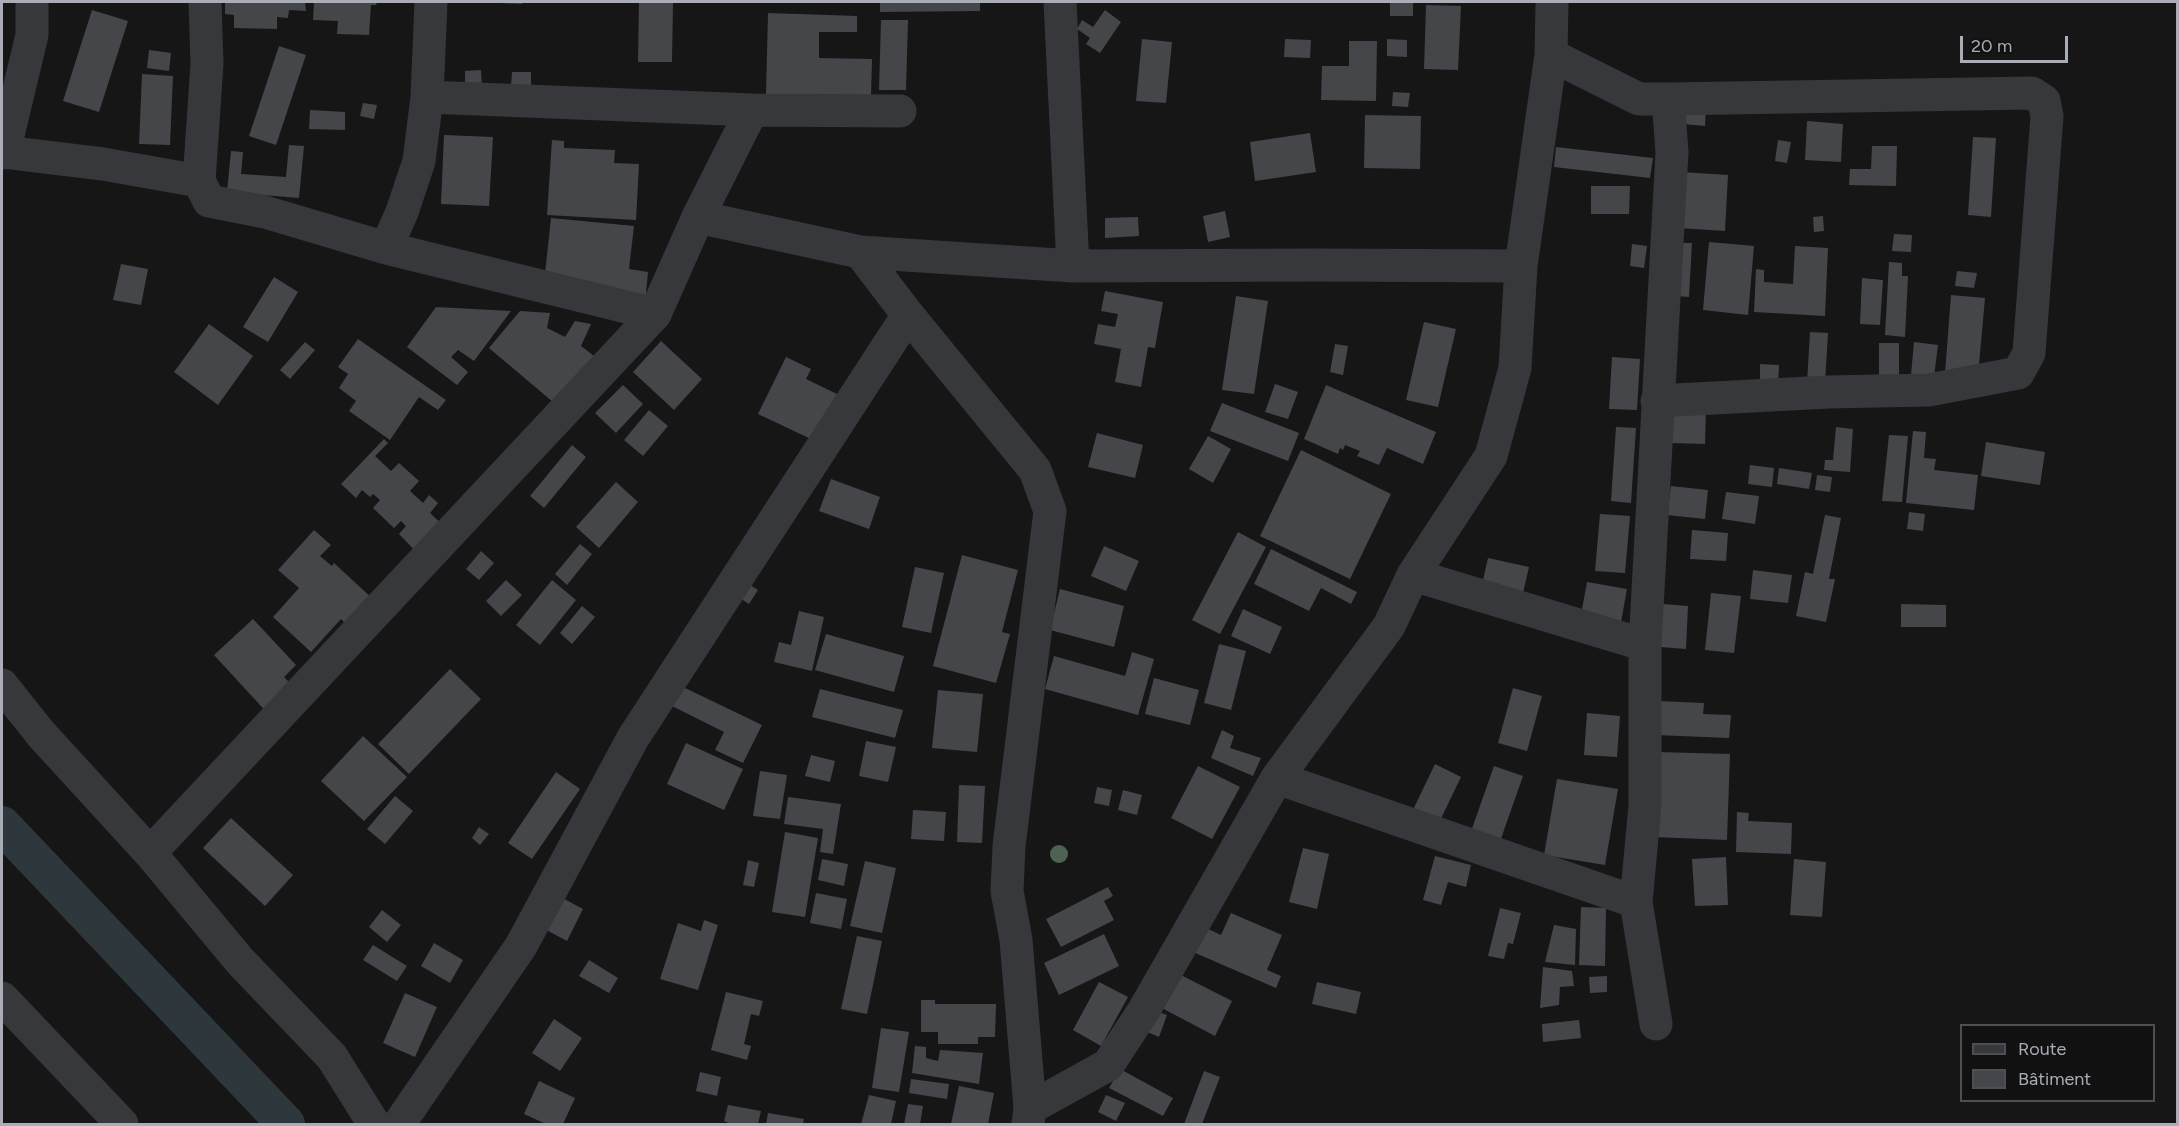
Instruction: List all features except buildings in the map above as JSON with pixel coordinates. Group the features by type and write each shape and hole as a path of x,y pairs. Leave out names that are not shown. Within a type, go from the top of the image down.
{"street":[{"path":"32,2 32,35 3,153 103,164 199,181"},
{"path":"206,2 207,64 199,181 209,201 265,212 386,248 655,314"},
{"path":"386,248 402,212 419,161 427,97 431,2"},
{"path":"1059,2 1073,266"},
{"path":"860,252 908,315 1035,470 1050,511 1009,846 1007,891 1016,940 1029,1116 1108,1065 1144,1010 1277,778 1389,626 1413,575 1491,456 1515,368 1521,267 1551,55 1552,2"},
{"path":"1551,55 1639,99 2032,93 2044,101 2047,116 2029,353 2018,373 1929,390 1828,392 1657,401"},
{"path":"427,97 752,110 900,111"},
{"path":"1656,1024 1635,902 1645,805 1645,645 1672,152 1668,99"},
{"path":"150,853 655,314 698,217 752,110"},
{"path":"698,217 860,252 1073,266 1521,267"},
{"path":"399,1125 521,946 633,738 908,315"},
{"path":"1413,575 1645,645"},
{"path":"2,685 41,734 150,853 240,961 332,1057 374,1125"},
{"path":"1277,778 1635,902"},
{"path":"2,998 122,1125"}],"waterway":[{"path":"2,825 286,1124"}]}
